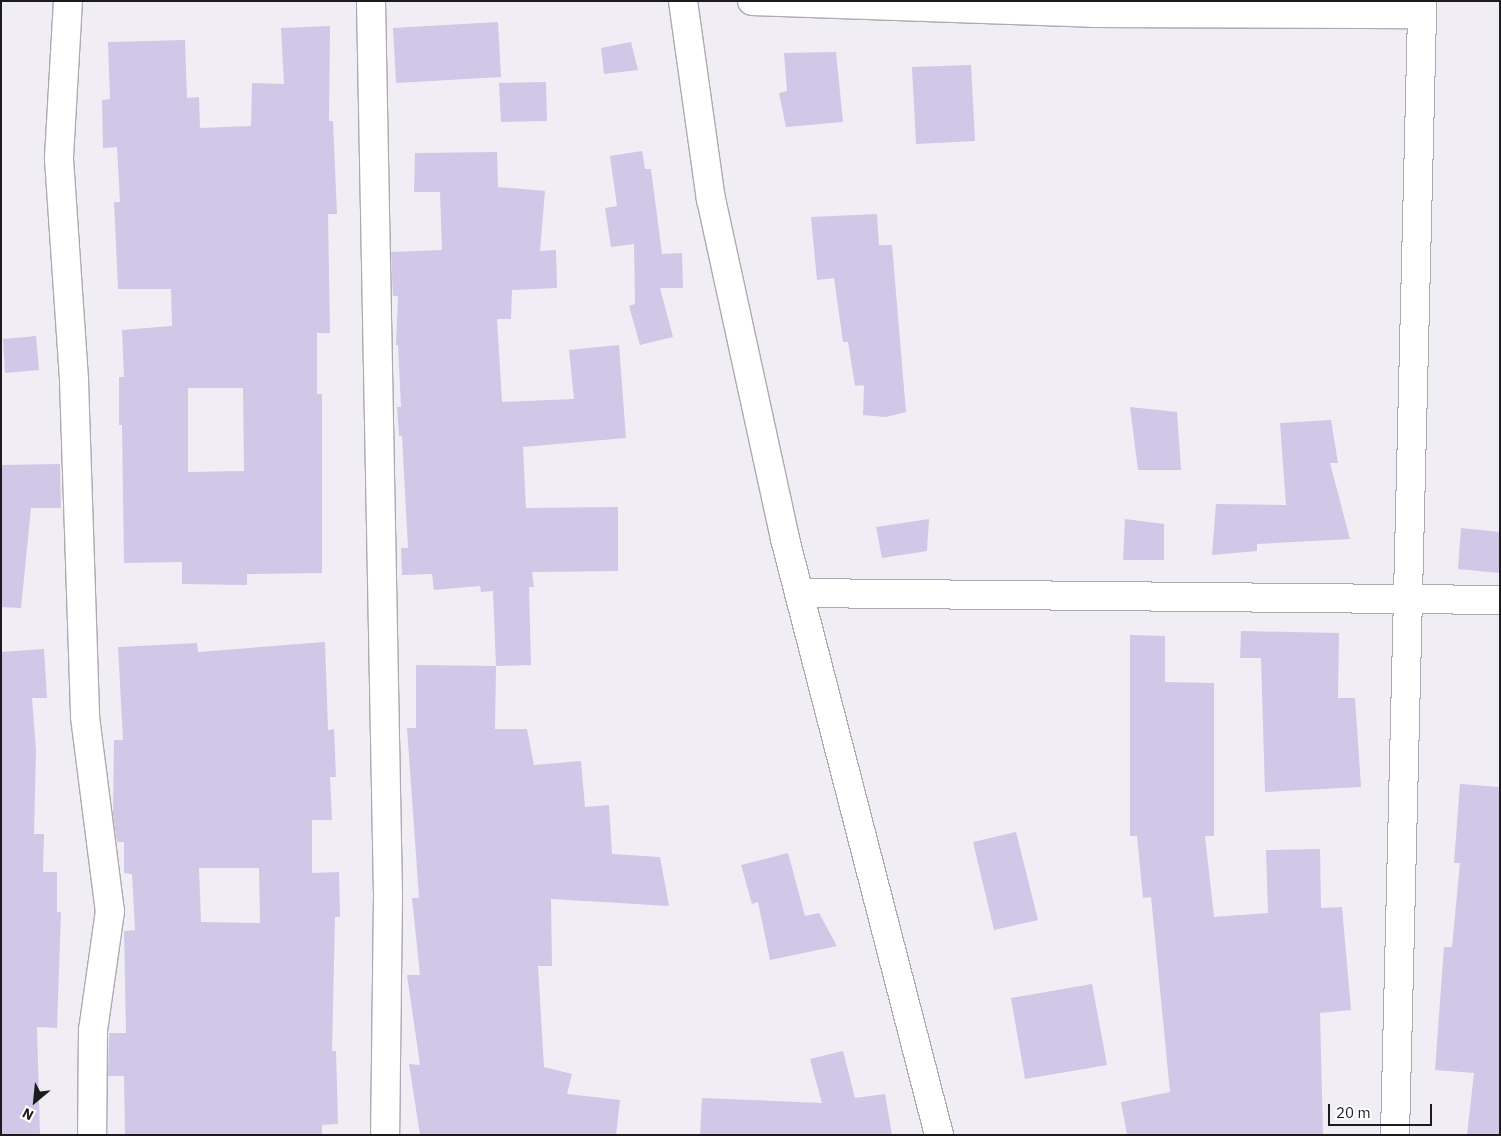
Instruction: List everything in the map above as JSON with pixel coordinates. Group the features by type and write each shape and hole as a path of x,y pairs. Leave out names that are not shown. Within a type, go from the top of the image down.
{"street":[{"path":"68,1 59,160 74,381 85,717 110,911 93,1030 92,1135"},
{"path":"371,1 388,887 385,1135"},
{"path":"683,1 711,199 799,593 939,1135"},
{"path":"752,1 1092,13 1422,7 1396,1135"},
{"path":"799,593 1500,600"}],"building":[{"path":"498,22 501,77 396,83 393,28"},
{"path":"330,26 329,121 333,121 337,214 328,214 330,333 317,333 317,394 322,394 322,573 247,574 247,585 182,584 182,562 124,563 122,425 119,425 119,377 124,377 122,330 172,326 171,289 118,289 114,202 120,202 117,147 103,148 102,100 110,99 108,42 185,40 187,98 199,97 200,128 251,126 252,83 284,84 281,28","holes":["188,388 243,388 244,471 188,472"]},
{"path":"631,42 638,70 604,74 601,48"},
{"path":"836,52 843,122 786,127 779,93 787,91 784,53"},
{"path":"971,65 975,141 916,144 912,67"},
{"path":"546,82 547,121 501,122 499,83"},
{"path":"642,151 645,169 651,169 662,254 682,253 683,288 660,288 673,337 640,345 629,306 635,304 634,244 611,247 605,208 617,206 610,156"},
{"path":"497,152 498,187 545,191 540,251 556,250 557,288 512,290 511,319 497,319 502,402 574,399 569,350 619,345 626,438 523,447 526,508 618,507 618,571 532,572 534,587 529,587 531,665 496,666 493,591 481,592 480,586 434,590 432,574 402,575 401,548 408,548 402,436 399,436 397,407 401,407 398,345 396,345 398,296 393,296 391,252 442,250 440,192 414,192 415,153"},
{"path":"877,214 879,245 892,245 906,412 886,417 863,415 864,385 855,386 848,342 843,342 834,278 817,280 811,217"},
{"path":"36,336 39,370 5,373 3,339"},
{"path":"1130,407 1177,412 1181,470 1138,470"},
{"path":"1331,420 1338,463 1330,463 1350,539 1257,544 1257,551 1212,555 1216,504 1286,505 1280,423"},
{"path":"60,464 61,508 31,508 21,608 1,607 1,465"},
{"path":"929,519 927,551 882,558 876,527"},
{"path":"1125,519 1164,524 1164,560 1123,560"},
{"path":"1461,528 1500,532 1500,573 1458,569"},
{"path":"1241,631 1339,633 1338,698 1355,698 1361,787 1265,792 1261,658 1240,658"},
{"path":"1130,635 1165,636 1165,682 1214,683 1214,836 1205,836 1214,917 1268,913 1266,850 1320,849 1321,908 1342,907 1351,1010 1320,1013 1323,1135 1127,1135 1121,1102 1170,1092 1151,897 1143,898 1137,836 1130,836"},
{"path":"325,642 328,730 334,729 336,777 330,777 332,820 312,820 312,873 339,872 340,917 335,917 332,1051 336,1051 338,1124 322,1125 322,1135 125,1135 124,1076 108,1076 109,1033 126,1033 124,931 135,930 132,874 124,873 124,842 117,842 113,815 114,740 123,740 118,647 197,643 198,652","holes":["199,868 259,868 260,923 201,922"]},
{"path":"44,649 47,698 32,698 36,751 34,834 44,834 43,872 57,872 57,912 61,912 57,1028 37,1027 40,1135 1,1135 1,652"},
{"path":"416,665 496,666 495,729 527,729 534,765 581,761 585,807 609,805 612,854 660,857 669,906 551,899 552,966 538,966 544,1067 572,1074 567,1094 620,1100 616,1135 420,1135 409,1064 420,1065 407,975 420,975 412,898 419,898 407,728 416,728"},
{"path":"1460,784 1500,787 1500,1135 1467,1135 1474,1073 1435,1070 1444,947 1452,947 1460,863 1454,863"},
{"path":"1016,832 1038,920 994,930 973,842"},
{"path":"788,853 805,916 819,913 837,946 770,960 758,902 752,904 741,865"},
{"path":"1092,984 1107,1065 1025,1079 1011,998"},
{"path":"843,1051 855,1098 885,1094 892,1135 700,1135 702,1098 822,1103 810,1059"}]}
